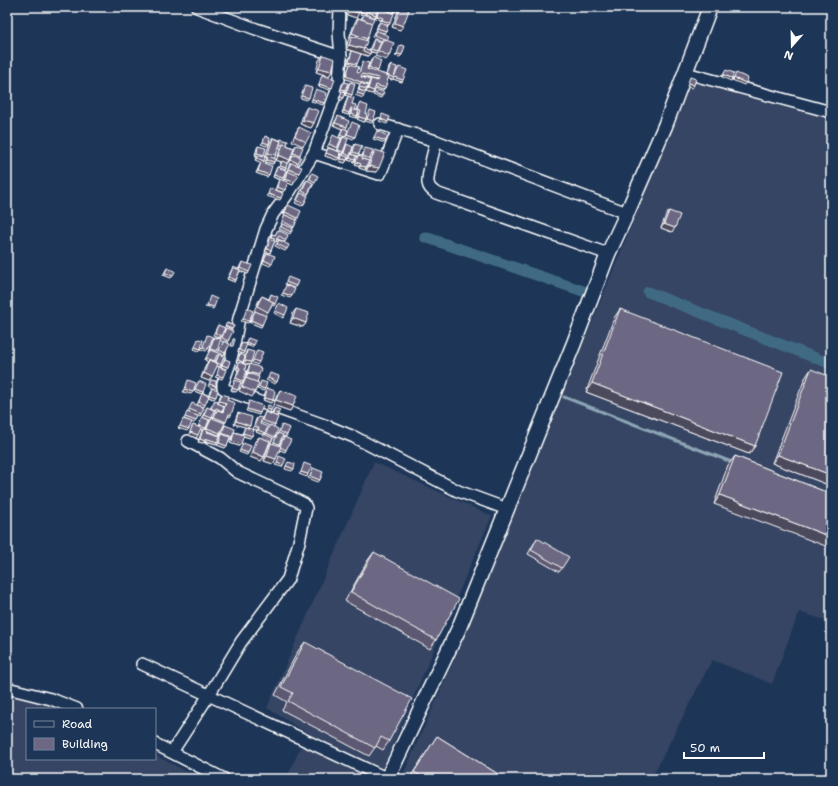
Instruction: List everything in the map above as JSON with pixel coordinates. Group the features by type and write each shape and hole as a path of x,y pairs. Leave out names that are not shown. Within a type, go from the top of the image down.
{"street":[{"path":"197,7 256,29 341,57"},
{"path":"340,7 339,33 341,57 336,94 314,153 290,191 273,214 266,229 239,318 231,360 223,388 339,431 458,491 507,510"},
{"path":"142,664 388,779 459,628 574,343 608,254 665,126 710,7"},
{"path":"686,73 831,112"},
{"path":"380,124 436,141 627,213"},
{"path":"314,153 378,174 381,172 398,129"},
{"path":"436,141 428,180 430,190 608,254"},
{"path":"172,752 241,642 288,579 299,542 306,508 304,504 237,472 220,458 188,441"},
{"path":"7,688 51,699 74,708"},
{"path":"156,744 224,779"}],"shaded area":[{"path":"691,80 831,119 831,622 799,612 772,684 712,660 651,779 401,779 454,660"},
{"path":"374,462 492,516 378,779 286,779 307,733 267,708"},
{"path":"11,690 58,708 26,708 26,760 156,760 156,756 201,779 7,779 7,699"}],"building":[{"path":"349,7 361,7 359,13 348,10"},
{"path":"363,7 368,8 366,13 361,12"},
{"path":"370,7 379,7 376,15 368,12"},
{"path":"380,7 394,14 390,23 377,16"},
{"path":"385,7 397,7 395,11"},
{"path":"401,7 409,10 403,26 395,23"},
{"path":"364,14 374,18 372,23 362,19"},
{"path":"358,18 372,23 367,39 352,33"},
{"path":"380,22 388,25 386,31 377,28"},
{"path":"376,30 389,36 387,40 374,35"},
{"path":"352,36 367,41 364,49 349,45"},
{"path":"374,39 381,42 377,51 371,49"},
{"path":"383,39 394,43 389,56 378,51"},
{"path":"400,45 405,46 402,55 397,54"},
{"path":"364,48 371,51 370,54 363,51"},
{"path":"352,51 361,54 357,64 349,62"},
{"path":"323,55 335,59 332,71 319,68"},
{"path":"373,57 381,61 378,71 369,67"},
{"path":"363,61 369,63 367,69 389,76 385,88 376,85 374,91 368,89 371,79 378,81 379,78 362,74 361,77 370,80 368,85 346,76 350,64 359,67 357,72 359,73"},
{"path":"391,65 397,67 394,78 387,75"},
{"path":"399,67 407,70 403,80 394,77"},
{"path":"726,70 734,73 732,78 723,75"},
{"path":"736,73 748,78 746,83 734,78"},
{"path":"322,75 335,79 332,88 319,84"},
{"path":"690,77 696,79 694,85 688,83"},
{"path":"344,82 348,83 345,90 341,89"},
{"path":"350,82 355,84 352,95 346,93"},
{"path":"360,83 368,86 367,89 359,87"},
{"path":"305,86 312,88 309,98 301,96"},
{"path":"316,89 327,93 324,103 312,99"},
{"path":"375,89 384,92 382,96 374,93"},
{"path":"358,90 366,92 364,95 357,93"},
{"path":"342,91 346,92 344,98 340,97"},
{"path":"348,96 354,98 352,104 356,105 354,110 359,111 357,116 351,114 352,108 349,113 344,111"},
{"path":"360,103 368,106 366,119 359,117 361,111 358,110"},
{"path":"307,107 319,111 314,123 303,120"},
{"path":"370,110 376,112 373,121 367,119"},
{"path":"382,114 390,117 388,122 381,119"},
{"path":"338,116 349,121 347,127 335,123"},
{"path":"352,122 359,125 355,137 347,134"},
{"path":"299,127 311,133 306,142 295,136"},
{"path":"343,128 348,130 345,137 340,135"},
{"path":"377,131 388,136 386,141 374,137"},
{"path":"333,135 341,139 337,148 329,144"},
{"path":"265,136 270,138 269,144 263,142"},
{"path":"343,137 348,139 343,152 338,150"},
{"path":"273,138 281,141 276,155 268,153"},
{"path":"281,139 288,141 287,145 280,145"},
{"path":"283,144 294,148 290,160 279,155"},
{"path":"347,144 353,147 350,156 344,153"},
{"path":"355,144 362,146 359,154 353,152"},
{"path":"296,145 303,147 300,155 293,153"},
{"path":"258,146 266,148 264,155 257,153"},
{"path":"328,148 340,152 339,158 326,153"},
{"path":"365,148 373,150 370,159 363,156"},
{"path":"375,150 385,153 379,168 369,166"},
{"path":"351,154 356,156 355,160 350,158"},
{"path":"258,155 265,157 264,161 257,158"},
{"path":"293,155 301,157 298,163 291,160"},
{"path":"342,155 348,157 347,160 341,159"},
{"path":"358,155 363,157 362,159 369,161 366,167 360,166 361,164 356,162"},
{"path":"268,156 276,159 274,162 267,160"},
{"path":"282,161 287,163 286,168 280,166"},
{"path":"261,162 272,166 269,175 258,171"},
{"path":"291,163 302,167 299,173 288,169"},
{"path":"277,167 286,170 283,178 274,175"},
{"path":"287,171 299,176 294,182 285,179"},
{"path":"312,173 318,176 315,182 310,179"},
{"path":"279,179 288,182 285,190 277,187"},
{"path":"307,180 313,183 308,194 302,191"},
{"path":"270,188 283,193 281,198 268,194"},
{"path":"301,193 308,196 304,204 297,200"},
{"path":"288,205 301,211 298,218 285,212"},
{"path":"669,211 680,215 675,228 664,224"},
{"path":"285,215 297,220 294,227 282,221"},
{"path":"282,224 293,228 291,232 281,227"},
{"path":"278,230 288,235 286,240 279,236 277,239 271,237 272,234 275,235"},
{"path":"270,239 275,241 271,250 267,249"},
{"path":"279,240 289,245 287,249 277,244"},
{"path":"267,253 275,256 272,264 264,260"},
{"path":"242,262 252,265 249,272 240,268"},
{"path":"233,267 240,270 236,280 229,277"},
{"path":"167,268 175,271 173,276 165,273"},
{"path":"288,277 298,281 296,286 286,282"},
{"path":"286,285 295,289 292,296 283,293"},
{"path":"271,294 278,297 275,304 269,300"},
{"path":"210,296 217,299 214,307 207,305"},
{"path":"262,296 273,302 268,312 257,306"},
{"path":"279,303 288,308 285,315 275,311"},
{"path":"247,308 253,311 249,321 243,319"},
{"path":"296,309 309,313 306,323 293,318"},
{"path":"620,309 783,372 755,446 592,383"},
{"path":"255,311 266,316 262,325 251,320"},
{"path":"227,323 234,326 232,329 225,326"},
{"path":"218,325 225,328 221,336 215,333"},
{"path":"226,328 233,331 228,341 222,338"},
{"path":"207,335 213,337 208,349 203,347"},
{"path":"214,337 221,339 217,351 210,349"},
{"path":"248,338 256,341 254,345 246,342"},
{"path":"198,339 203,340 201,349 195,347"},
{"path":"233,339 235,339 233,346 231,346"},
{"path":"224,341 230,344 225,353 219,350"},
{"path":"242,343 247,344 244,352 239,350"},
{"path":"210,350 218,353 214,361 206,358"},
{"path":"247,350 254,352 251,362 245,361"},
{"path":"257,350 263,352 259,362 253,360"},
{"path":"219,354 224,356 221,365 216,362"},
{"path":"240,354 245,356 243,362 238,360"},
{"path":"225,359 230,361 228,367 222,365"},
{"path":"209,360 218,364 212,377 204,373"},
{"path":"239,362 246,365 245,370 247,371 243,381 236,378 240,368 238,367"},
{"path":"250,364 261,368 259,375 248,372"},
{"path":"219,367 226,370 223,377 217,375"},
{"path":"811,369 831,377 831,475 778,455"},
{"path":"248,373 259,377 257,383 246,378"},
{"path":"270,373 279,376 277,382 268,378"},
{"path":"246,378 259,383 255,392 242,387"},
{"path":"188,380 196,383 193,392 185,389"},
{"path":"211,380 216,381 216,386 209,384"},
{"path":"235,380 241,382 238,390 232,388"},
{"path":"199,381 206,384 203,392 195,389"},
{"path":"261,381 267,383 265,389 259,387"},
{"path":"212,388 218,390 216,397 209,395"},
{"path":"267,388 275,391 273,400 265,398"},
{"path":"280,390 297,396 293,406 276,400"},
{"path":"202,393 209,396 205,405 199,402"},
{"path":"222,394 228,396 227,400 235,403 231,415 229,414 226,422 214,417 217,410 223,412 226,403 219,401"},
{"path":"215,400 218,401 217,403 224,406 222,411 216,408 215,410 211,408"},
{"path":"249,401 263,406 260,413 247,409"},
{"path":"192,403 204,408 201,414 189,409"},
{"path":"268,405 273,407 271,410 266,409"},
{"path":"207,407 214,410 212,418 204,415"},
{"path":"275,408 280,410 278,414 273,412"},
{"path":"187,412 198,416 196,421 185,417"},
{"path":"265,412 278,417 275,425 262,420"},
{"path":"238,413 252,417 250,426 236,421"},
{"path":"202,417 209,420 206,428 199,426"},
{"path":"258,417 262,418 260,424 268,427 265,433 258,430 259,428 254,426"},
{"path":"212,418 225,423 220,433 207,428"},
{"path":"183,419 192,422 189,429 180,426"},
{"path":"193,425 201,428 198,435 190,432"},
{"path":"225,425 235,429 232,437 222,433"},
{"path":"270,425 278,429 275,437 266,433"},
{"path":"282,425 290,428 287,435 279,431"},
{"path":"245,427 254,430 252,436 243,433"},
{"path":"203,429 208,430 207,432 220,436 217,442 205,438 205,441 200,439"},
{"path":"234,432 244,435 241,444 232,441"},
{"path":"278,433 283,435 279,444 274,442"},
{"path":"222,434 230,437 227,446 219,443"},
{"path":"264,434 273,438 271,442 262,438"},
{"path":"259,437 270,441 264,457 253,452"},
{"path":"284,437 291,440 286,450 280,447"},
{"path":"243,443 251,446 248,453 240,450"},
{"path":"271,443 281,446 276,459 267,456"},
{"path":"279,456 286,459 283,465 277,463"},
{"path":"735,456 831,494 831,537 720,495"},
{"path":"288,462 295,464 294,469 286,466"},
{"path":"304,463 312,466 308,474 301,472"},
{"path":"313,468 323,472 320,480 310,476"},
{"path":"537,538 569,557 562,568 531,550"},
{"path":"374,552 459,599 436,640 351,592"},
{"path":"305,642 412,699 389,741 381,737 375,748 288,701 293,693 281,687"},
{"path":"437,736 506,779 423,779 424,778 414,772"}],"waterway":[{"path":"425,237 583,291"},
{"path":"648,292 831,364"},
{"path":"564,397 734,463"}]}
